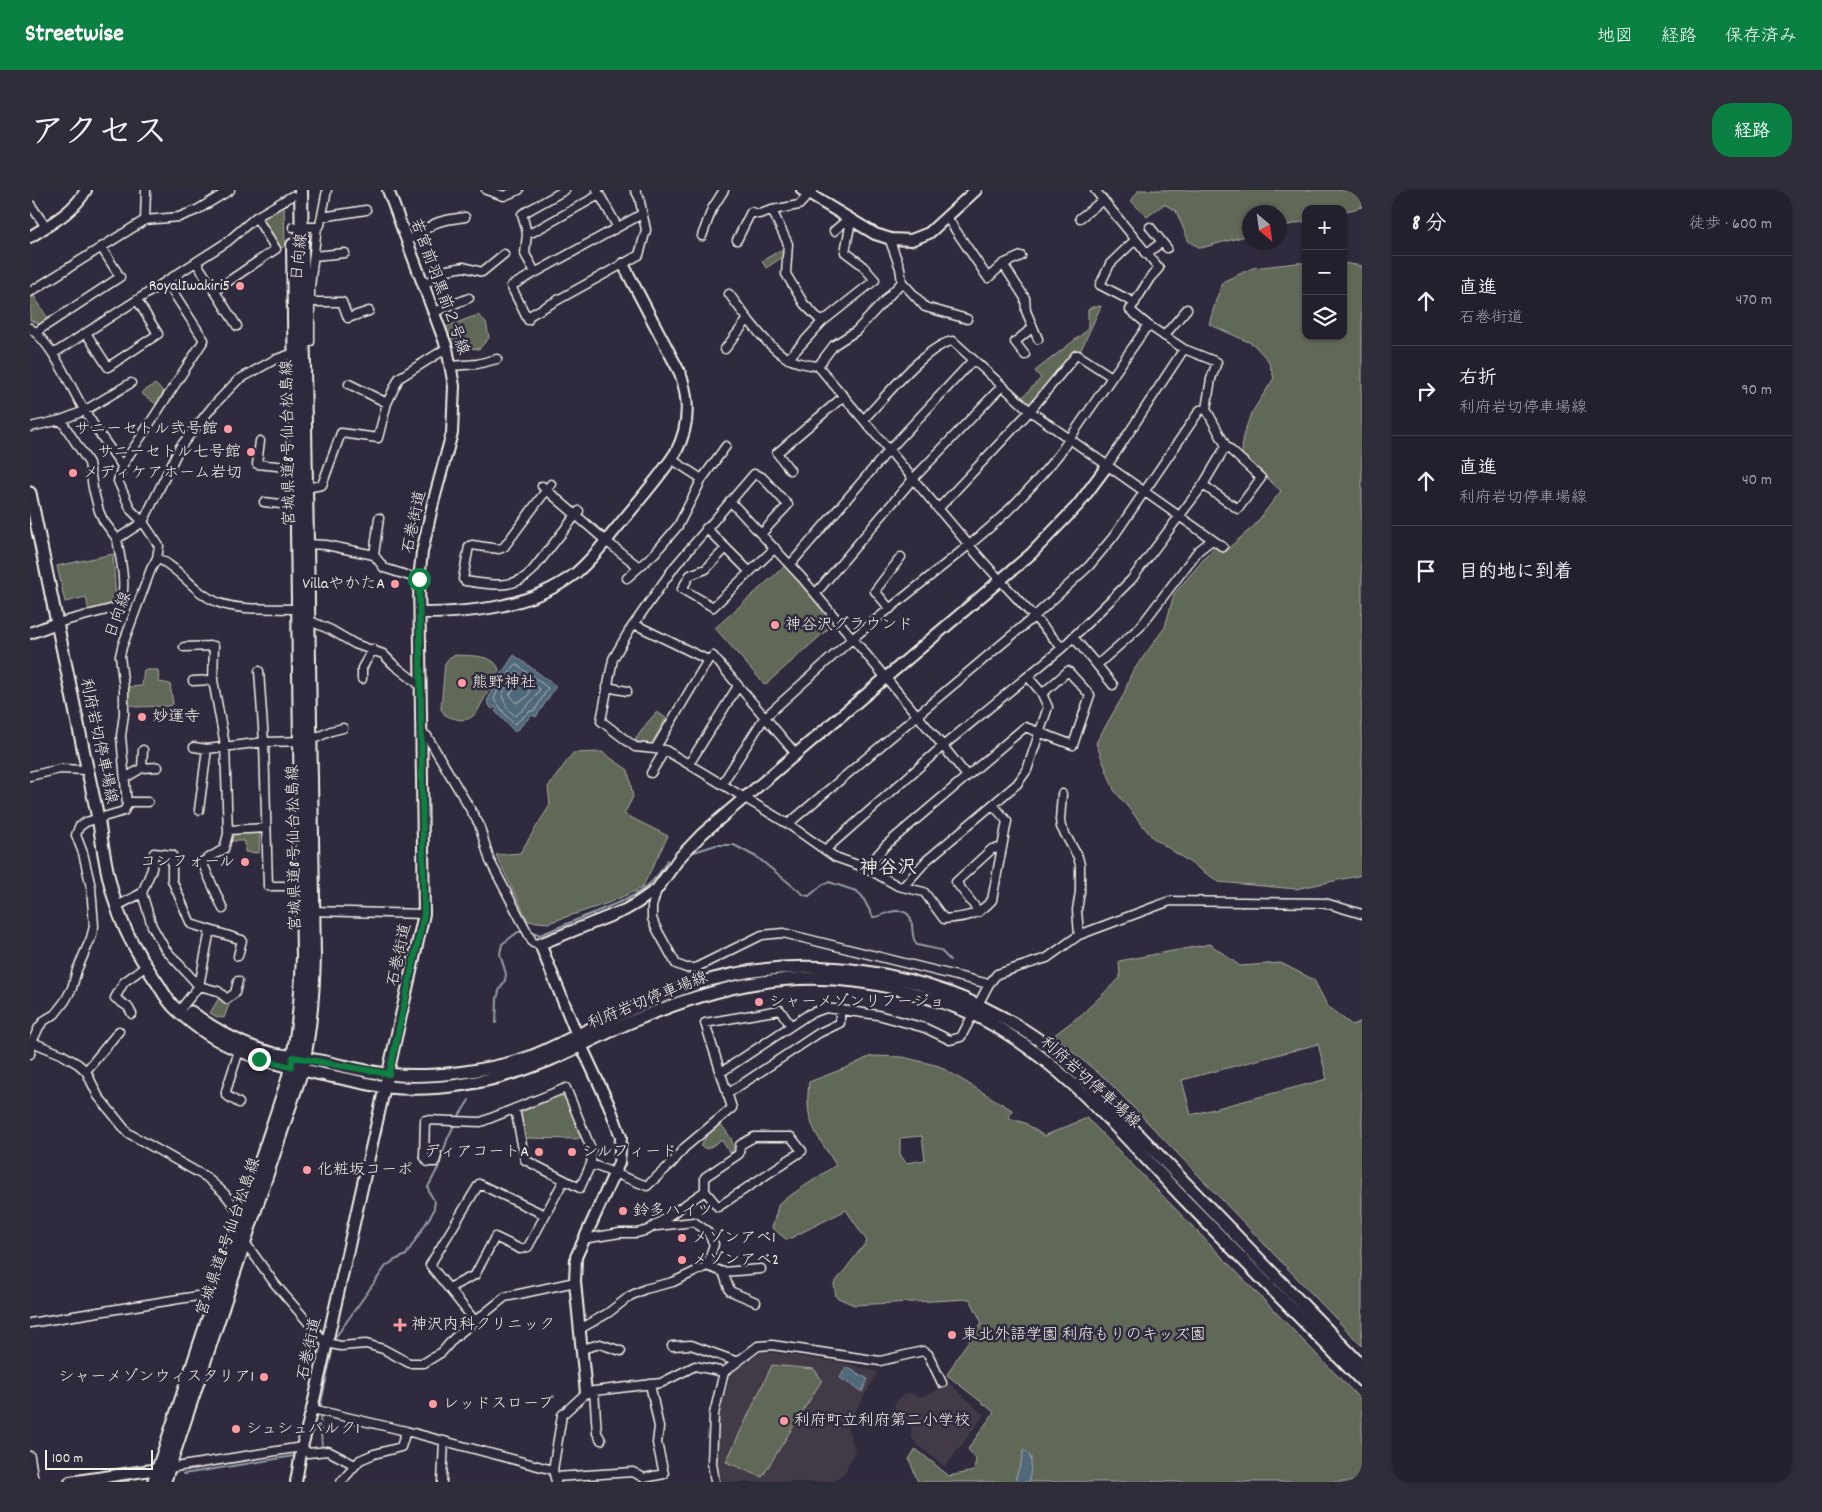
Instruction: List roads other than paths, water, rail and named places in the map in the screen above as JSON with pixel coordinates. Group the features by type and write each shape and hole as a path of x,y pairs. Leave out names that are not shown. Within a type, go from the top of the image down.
{"main road":[{"name":"宮城県道8号仙台松島線","path":"154,1482 164,1468 244,1241 298,1063 313,1002 314,956 298,609 296,468 297,227 295,192"},
{"name":"宮城県道8号仙台松島線","path":"164,1482 164,1468 216,1293 298,1063 303,966 302,886 308,620 306,488 297,347"},
{"name":"利府岩切停車場線","path":"30,493 117,906 122,922 145,967 164,996 177,1010 200,1029 219,1041 259,1059 389,1074 425,1075 475,1070 528,1058 579,1040"},
{"name":"利府岩切停車場線","path":"159,986 206,1023 235,1039 298,1063 387,1087 461,1085 486,1081 535,1066 635,1008 693,985 745,972 800,968 840,969 896,977 926,986 976,1011 1026,1032 1074,1070 1362,1366"},
{"name":"利府岩切停車場線","path":"976,1011 1031,1050 1094,1104 1362,1381"}],"street":[{"path":"30,237 76,204 86,190"},
{"path":"145,220 146,190"},
{"path":"30,292 145,220 179,217 197,210 230,190"},
{"name":"日向線","path":"297,347 310,342 310,302 317,227 322,217 327,190"},
{"name":"若宮前羽黒前２号線","path":"388,190 447,348 451,366 454,411 452,433 447,454"},
{"path":"486,190 504,196 519,190"},
{"path":"535,272 525,254 526,233 523,213 565,190"},
{"path":"635,190 639,197 646,230 639,255 528,319 510,286 642,214"},
{"path":"737,240 751,212 759,214 799,205 808,192 849,220 875,234 889,238 911,240 929,233 976,190"},
{"path":"1095,190 1159,268 1150,278 1130,310 1148,326 1184,349 1217,362 1211,379 1206,410 1226,446 1261,478 1238,509 1203,485"},
{"path":"702,236 712,209 722,191"},
{"path":"53,354 226,242 256,217 295,192"},
{"path":"526,233 533,232 598,192 617,226"},
{"path":"1080,218 1103,200"},
{"path":"30,204 46,227"},
{"path":"322,217 366,210"},
{"path":"772,210 788,244 786,274 804,304 822,322"},
{"path":"946,216 988,278 1003,264 1020,256"},
{"path":"214,291 276,249 256,217"},
{"path":"407,240 421,235 432,224 464,217"},
{"path":"834,231 849,220"},
{"path":"788,359 822,322 875,280 861,264 845,252 849,220"},
{"path":"297,227 317,227"},
{"path":"1146,254 1164,245 1150,227"},
{"path":"889,238 900,268 902,282 925,307 967,319"},
{"path":"1135,240 1110,264 1100,284 1136,303"},
{"path":"101,247 119,275 33,330 53,354 84,411 122,466"},
{"path":"314,256 345,253"},
{"path":"423,284 439,277 447,270 464,267 482,272 504,254"},
{"path":"196,262 237,326"},
{"path":"420,613 475,611 504,605 536,595 562,582 577,572 606,541 671,459 682,440 686,421 687,403 685,387 680,373 623,264"},
{"path":"1003,264 1025,298 1026,311 1038,339"},
{"path":"166,281 204,340 122,466 118,481 131,510 144,522 159,546 157,558 164,561 194,587 217,602 239,606 298,609"},
{"path":"818,366 834,345 856,331 902,282"},
{"path":"729,294 771,345 788,359 818,366 1000,582 1035,616 1062,648"},
{"path":"434,312 469,298"},
{"path":"86,333 108,367 158,334 136,300"},
{"path":"310,302 342,302 348,318 369,312"},
{"path":"1164,336 1187,309"},
{"path":"725,349 748,319"},
{"path":"722,784 764,718 853,638 969,545 1020,500 1045,472 1148,326"},
{"path":"1025,355 1015,342 1032,328"},
{"path":"864,420 918,362 938,347 953,341 1030,411 1223,547"},
{"path":"117,539 144,522 180,447 213,406 238,380 297,347"},
{"path":"306,488 322,485 340,433 378,438 387,403 399,378 447,348"},
{"path":"422,733 427,736 480,824 490,861 534,944 540,944 625,910 657,889 690,845 1032,554 1063,522 1107,466 1184,349"},
{"path":"938,509 1030,411 1076,355 1112,377"},
{"path":"451,366 477,364 497,359"},
{"path":"790,564 889,450 973,360"},
{"path":"30,427 61,420 84,411 131,383"},
{"path":"349,384 387,403"},
{"path":"816,593 914,479 1002,386"},
{"path":"790,470 778,453 844,396"},
{"path":"788,824 1035,616 1089,566 1114,536 1200,410 1206,410"},
{"path":"30,633 57,623 118,606 122,602 124,592 117,539 103,520 99,511 89,463 61,420"},
{"path":"260,441 257,464 296,468"},
{"path":"627,578 661,547 678,526 702,479 726,446"},
{"path":"824,850 944,746 1062,648 1131,580 1203,485 1226,446"},
{"name":"石巻街道","path":"296,1482 302,1447 314,1410 327,1344 387,1087 424,914 419,579 422,552 447,454"},
{"path":"671,459 702,479"},
{"path":"762,534 788,506 762,477 752,474 674,566 634,624 614,657 600,721 635,747 665,750 788,824 834,857 866,868 898,886 924,892 944,919 972,916 992,900 1007,821 993,805"},
{"path":"578,513 532,571 523,578 502,586 465,581 463,579 470,546 499,549 504,547 547,486 578,513 606,541 639,567"},
{"path":"730,500 816,593 967,776"},
{"path":"264,502 297,506"},
{"path":"374,555 379,518"},
{"path":"706,528 750,572"},
{"path":"1097,665 1140,627 1198,551 1212,540"},
{"path":"307,544 326,545 374,555 384,568 419,579"},
{"path":"726,548 706,568 690,575 682,590 714,607 775,548"},
{"path":"890,609 875,591 900,557"},
{"name":"日向線","path":"127,802 121,736 124,714 124,689 120,656 151,569 157,558"},
{"path":"308,620 331,630 355,644 383,654 421,686"},
{"path":"634,624 708,660"},
{"path":"1073,637 1113,685"},
{"path":"184,647 214,646 214,680 225,745 228,830 224,849 202,862 224,909"},
{"path":"362,679 362,668 373,649"},
{"path":"655,748 708,660 713,656 796,754"},
{"path":"866,868 886,845 1025,727 1073,745 1090,695 1068,671 1042,694"},
{"path":"259,672 264,742 268,886 302,886"},
{"path":"903,887 927,860 1017,784 1027,770 1048,707 1042,694 1028,677"},
{"path":"193,682 214,680"},
{"path":"689,764 738,686"},
{"path":"607,687 626,691"},
{"path":"194,747 206,749 225,745 305,741 343,728"},
{"path":"199,810 206,749"},
{"path":"142,768 143,750"},
{"path":"651,773 665,750"},
{"path":"124,778 142,768 158,767"},
{"path":"30,776 60,769 87,770"},
{"path":"1062,794 1061,827 1078,857 1080,865 1080,892 1077,910 1080,935"},
{"path":"30,1054 32,1042 39,1027 45,1020 55,1014 65,1002 72,988 94,926 91,888 83,853 76,835 79,827 86,822 124,811 127,802 148,802"},
{"path":"228,830 266,828"},
{"path":"979,912 956,882 992,849 1002,848"},
{"path":"238,956 242,940 191,924 172,880 172,855 154,854 152,869 142,893 152,926 165,949 199,986 218,991 227,999 235,993 238,982"},
{"path":"657,889 652,906 655,926 676,964 680,967 695,968 762,935 783,933 989,984"},
{"path":"117,906 142,893"},
{"path":"720,1073 817,1010 826,1008 878,1014 925,1028 950,1040 961,1037 989,984 997,974 1047,958 1080,935 1170,901 1326,903 1362,914"},
{"path":"312,911 424,914"},
{"path":"183,1006 199,986 210,930"},
{"path":"540,944 579,1040 619,1128 622,1146 619,1163 582,1239 576,1257 575,1282 582,1349 597,1433 601,1440"},
{"path":"132,1014 128,1007 115,998 124,982 145,967"},
{"path":"591,1164 646,1186 672,1163 684,1148 732,1108 705,1023 780,1010 791,1026"},
{"path":"727,1094 819,1033 840,1023 840,1010"},
{"path":"86,1071 119,1031"},
{"path":"32,1042 70,1059 86,1071 98,1096 128,1133 206,1177 224,1193 235,1207 244,1210"},
{"path":"239,1051 226,1091 226,1095 239,1103"},
{"path":"425,1150 425,1120 481,1122 566,1088 592,1151 591,1164 580,1188 525,1160 515,1109"},
{"path":"754,1137 791,1137 802,1152 718,1207 705,1191 705,1177 740,1154 740,1145 754,1137"},
{"path":"449,1288 475,1275 495,1237 520,1249 528,1247 564,1180"},
{"path":"475,1321 430,1265 479,1184 545,1215"},
{"path":"582,1239 648,1230 705,1191"},
{"path":"654,1226 694,1222 707,1231 714,1244 707,1266"},
{"path":"244,1241 275,1284 327,1344 338,1346 366,1344 383,1349 409,1363 424,1363 442,1352 454,1338 505,1297 575,1282"},
{"path":"580,1329 608,1313 630,1296 645,1289 673,1282 707,1266 723,1272 761,1269"},
{"path":"723,1272 730,1291 756,1302"},
{"path":"30,1323 216,1293"},
{"path":"582,1349 600,1344 621,1351"},
{"path":"672,1346 691,1345 738,1362"},
{"path":"715,1482 712,1463 714,1414 724,1372 758,1346 772,1345 880,1361 923,1351 928,1354 942,1383"},
{"path":"555,1476 562,1415 590,1392 661,1384 695,1366 724,1372"},
{"path":"314,1410 444,1441 555,1476 633,1472 644,1478 664,1474 657,1443 659,1428 650,1384"},
{"path":"341,1482 355,1465 374,1454 400,1447 406,1431"},
{"path":"442,1482 444,1441"},
{"path":"70,1482 302,1447 308,1453 328,1451 355,1465"},
{"path":"30,1456 34,1482"}],"water":[{"path":"514,655 556,686 536,717 532,715 515,732 495,711 497,709 495,707 492,709 487,702 494,685"},
{"path":"846,1367 868,1379 862,1392 840,1378"},
{"path":"1024,1450 1031,1460 1029,1482 1015,1482 1022,1459"}],"waterway":[{"path":"694,852 716,845 734,845 758,858 804,895 809,896 822,885 829,882 856,891 862,896 873,917 897,911 904,912 911,919 914,940 917,945 940,950 950,960"},
{"path":"531,931 540,935 627,899 651,883 667,860"},
{"path":"496,1023 497,999 506,974 500,954 502,944 518,932 523,932"},
{"path":"457,1119 469,1100"},
{"path":"334,1342 386,1266 406,1255 433,1212 435,1202 428,1187 439,1166 447,1140 455,1123"},
{"path":"320,1408 333,1347"},
{"path":"319,1448 322,1448 320,1413"},
{"path":"183,1474 294,1456"},
{"path":"120,1482 129,1481"}],"place":[{"name":"RoyalIwakiri5","path":"240,286"},
{"name":"サニーセトル弐号館","path":"228,429"},
{"name":"サニーセトル七号館","path":"251,452"},
{"name":"メディケアホーム岩切","path":"73,473"},
{"name":"VillaやかたA","path":"395,584"},
{"name":"神谷沢グラウンド","path":"775,625"},
{"name":"熊野神社","path":"462,683"},
{"name":"妙運寺","path":"142,717"},
{"name":"コンフォール","path":"245,862"},
{"name":"シャーメゾンリフージョ","path":"759,1002"},
{"name":"ディアコートA","path":"539,1152"},
{"name":"シルフィード","path":"572,1152"},
{"name":"化粧坂コーポ","path":"307,1170"},
{"name":"鈴多ハイツ","path":"623,1211"},
{"name":"メゾンアベ1","path":"682,1238"},
{"name":"メゾンアベ2","path":"682,1260"},
{"name":"神沢内科クリニック","path":"400,1325"},
{"name":"東北外語学園 利府もりのキッズ園","path":"952,1335"},
{"name":"シャーメゾンウィスタリア1","path":"264,1377"},
{"name":"レッドスロープ","path":"433,1404"},
{"name":"利府町立利府第二小学校","path":"784,1421"},
{"name":"シュシュパルク1","path":"236,1429"}],"district":[{"name":"神谷沢","path":"888,869"}]}
